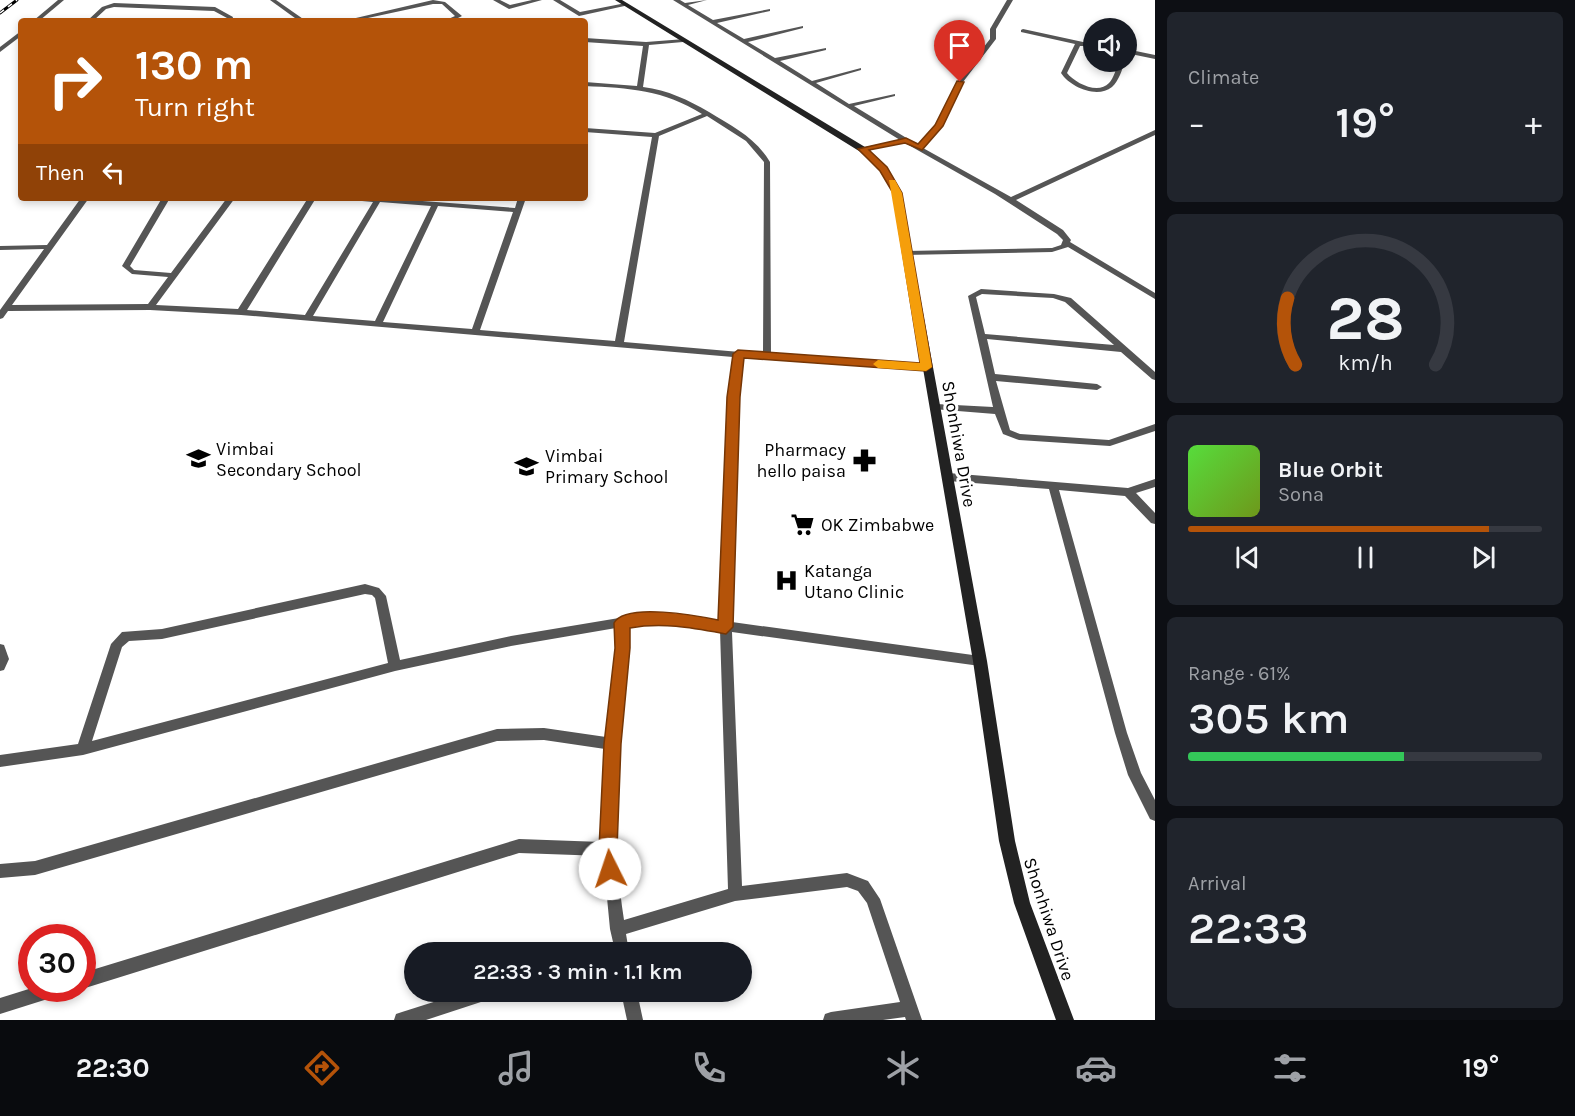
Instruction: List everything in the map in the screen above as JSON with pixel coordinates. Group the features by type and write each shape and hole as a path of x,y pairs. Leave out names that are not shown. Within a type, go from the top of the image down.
{"street":[{"path":"40,18 61,0"},
{"path":"273,0 299,18"},
{"path":"496,0 509,7 539,0"},
{"path":"556,0 579,14 626,5"},
{"name":"Shonhiwa Drive","path":"618,0 862,149 883,169 897,193 926,367 936,407 980,661 1009,852 1022,903 1065,1020"},
{"path":"676,0 814,82 906,141 1011,200 1060,232 1067,243 1155,297"},
{"path":"683,5 704,0"},
{"path":"919,148 939,126 960,82 993,39 993,29 1010,0"},
{"path":"360,18 433,2 443,3 459,16 454,18"},
{"path":"93,18 104,8 114,5 215,9 230,18"},
{"path":"712,22 768,10"},
{"path":"743,41 801,27"},
{"path":"1023,31 1081,43 1064,73 1076,84 1107,88 1112,85 1118,72"},
{"path":"0,50 18,35"},
{"path":"588,40 646,44 683,40"},
{"path":"640,87 646,44"},
{"path":"776,60 824,49"},
{"path":"1137,53 1155,57"},
{"path":"814,82 859,69"},
{"path":"588,84 640,87 669,93 747,136 760,148 767,162 767,357"},
{"path":"851,105 893,95"},
{"path":"588,130 656,135 707,114"},
{"path":"1011,200 1155,132"},
{"path":"619,343 656,135"},
{"path":"862,149 906,141"},
{"path":"0,316 84,201"},
{"path":"164,201 126,266 132,272 172,275"},
{"path":"150,307 229,201"},
{"path":"241,312 310,201"},
{"path":"309,316 377,201"},
{"path":"392,201 518,210"},
{"path":"475,332 521,201"},
{"path":"378,323 436,204"},
{"path":"907,253 1052,250 1067,243"},
{"path":"0,248 51,247"},
{"path":"1155,377 1072,302 1054,296 975,292 972,296 1006,432 1019,437 1110,443 1155,427"},
{"path":"6,308 150,307 309,316 767,357 926,367"},
{"path":"981,336 1124,349"},
{"path":"735,894 726,627 734,397 738,354"},
{"path":"991,377 1096,387"},
{"path":"936,407 999,411"},
{"path":"948,477 1128,492 1155,483"},
{"path":"1053,486 1121,733 1135,775 1155,814"},
{"path":"1128,492 1155,520"},
{"path":"83,749 117,644 126,636 162,634 365,589 375,591 380,596 394,666"},
{"path":"0,761 83,749 394,666 511,641 661,619 980,661"},
{"path":"619,942 608,849 612,744 623,648 622,623"},
{"path":"0,650 3,659 0,666"},
{"path":"0,871 35,868 497,735 544,734 612,744"},
{"path":"96,977 519,846 608,849"},
{"path":"617,929 735,894 847,880 863,886 873,899 912,1014 831,1020"},
{"path":"0,1005 18,1000"},
{"path":"402,1020 457,1002"},
{"path":"631,1002 635,1020"}],"railway":[{"path":"0,13 17,0"}],"slow traffic":[{"path":"878,364 926,367 897,193 892,182"}],"place":[{"name":"Vimbai Secondary School","path":"198,459"},
{"name":"Pharmacy hello paisa","path":"864,460"},
{"name":"Vimbai Primary School","path":"527,466"},
{"name":"OK Zimbabwe","path":"803,525"},
{"name":"Katanga Utano Clinic","path":"786,581"}],"route":[{"path":"610,869 608,849 612,744 623,648 622,623 650,618 684,620 726,627 734,397 738,354 926,367 897,193 883,169 862,149 906,141 919,148 939,126 960,82"}]}
